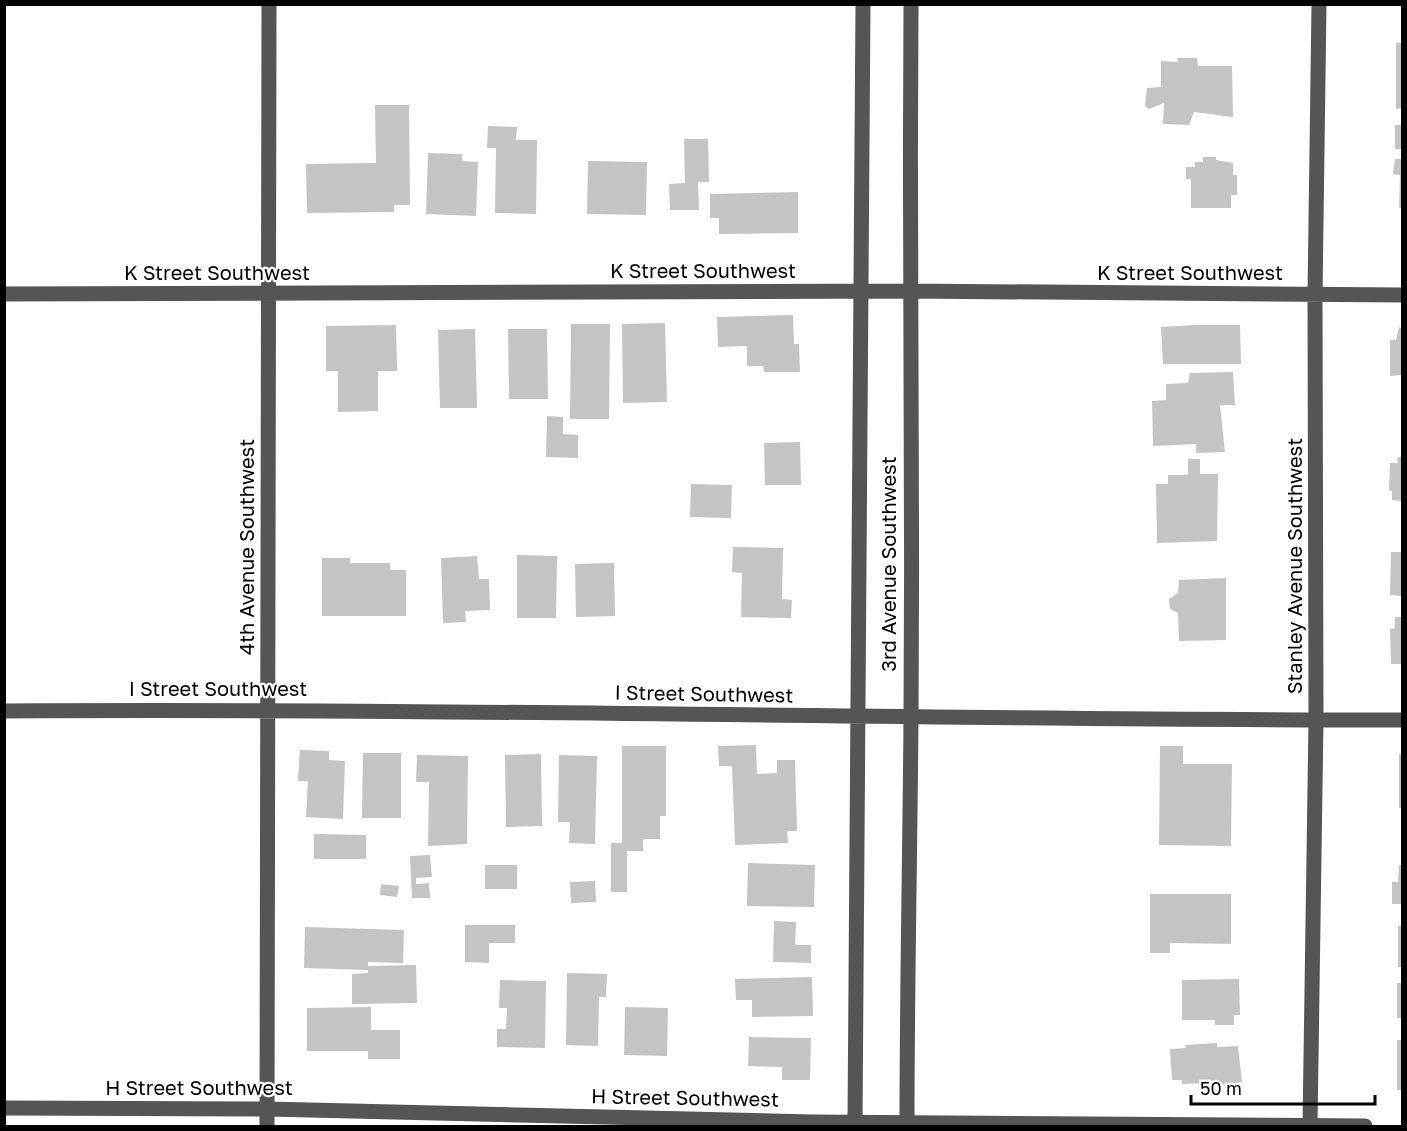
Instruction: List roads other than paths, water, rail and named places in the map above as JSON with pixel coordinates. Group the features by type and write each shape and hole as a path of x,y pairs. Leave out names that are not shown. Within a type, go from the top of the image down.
{"street":[{"name":"4th Avenue Southwest","path":"267,1126 269,4"},
{"name":"3rd Avenue Southwest","path":"855,1122 863,4"},
{"name":"3rd Avenue Southwest","path":"907,1123 906,932 911,718 909,291 911,4"},
{"name":"Stanley Avenue Southwest","path":"1310,1126 1316,720 1315,295 1319,4"},
{"name":"K Street Southwest","path":"4,294 909,291 1402,295"},
{"name":"I Street Southwest","path":"4,711 268,709 911,718 1402,720"},
{"name":"H Street Southwest","path":"4,1108 267,1109 812,1124 855,1122 1365,1126"}]}
